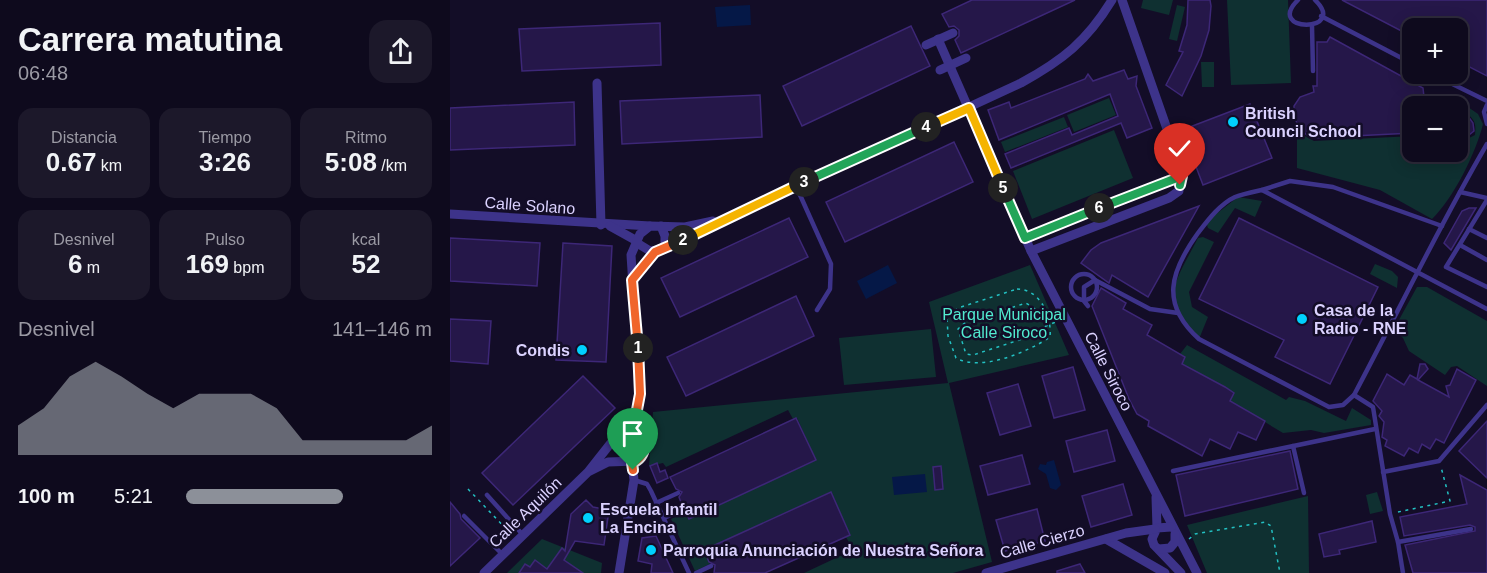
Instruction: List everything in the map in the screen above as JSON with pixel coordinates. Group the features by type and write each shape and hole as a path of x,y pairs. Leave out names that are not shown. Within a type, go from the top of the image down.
{"street":[{"name":"Calle Solano","path":"604,225 637,242 644,249 660,250 969,108 1054,65 1078,46 1096,26 1112,0"},
{"path":"1031,251 1169,198 1179,191 1182,176 1122,0"},
{"path":"926,45 953,33"},
{"name":"Calle Siroco","path":"938,39 1031,251 1170,518 1173,531 1197,573"},
{"path":"940,70 966,58"},
{"path":"597,82 604,225"},
{"path":"1025,238 1182,176"},
{"name":"Calle Solano","path":"450,214 604,225 685,227 726,219"},
{"path":"632,280 660,250 665,236 656,226 640,234 631,255 632,280 640,394 633,431"},
{"path":"619,573 634,480 628,463 613,453 612,442 623,432 633,431 642,438 644,448 640,458 628,463"},
{"name":"Calle Aquilón","path":"484,573 588,472 612,442"},
{"name":"Calle Aquilón","path":"588,472 608,462 628,463"},
{"name":"Calle Siroco","path":"1155,493 1156,529"},
{"path":"1159,549 1170,548 1175,542 1173,531 1156,529 1152,542 1181,573"},
{"name":"Calle Cierzo","path":"986,573 1126,532 1156,529"},
{"name":"Calle Cierzo","path":"1106,539 1165,573"}],"lane":[{"path":"1298,0 1292,12 1294,21 1302,26 1312,26"},
{"path":"1313,71 1312,26 1321,16 1320,6 1315,0"},
{"path":"1321,16 1402,58"},
{"path":"1451,84 1487,103 1484,112 1487,124"},
{"path":"1442,226 1333,187 1290,181 1234,198 1210,217 1190,245 1173,279 1174,304 1183,324 1199,339 1329,407 1343,405 1354,395 1487,144"},
{"path":"796,186 831,264 830,289 817,310"},
{"path":"1262,190 1487,309"},
{"path":"1460,192 1487,199 1446,267 1487,287"},
{"path":"1469,229 1487,238"},
{"path":"1460,245 1487,260"},
{"path":"1086,303 1073,294 1073,281 1084,274 1150,309 1178,313"},
{"path":"1086,303 1084,287 1095,280"},
{"path":"1086,303 1095,296 1098,288 1095,280"},
{"path":"1354,395 1373,407 1390,514 1403,573"},
{"path":"1383,472 1439,461 1487,405"},
{"path":"1173,471 1375,429"},
{"path":"1293,446 1304,493"},
{"path":"634,480 647,484 689,573"},
{"path":"656,503 678,494"},
{"path":"487,495 524,535"},
{"path":"664,518 684,509"},
{"path":"464,516 503,555"},
{"path":"1398,542 1471,529"},
{"path":"696,573 711,566"}],"path":[{"path":"1026,289 1035,294 1050,324 1050,337 1041,344 989,361 973,363 962,362 956,358 947,317 958,308 1004,292 1026,289"},
{"path":"1046,326 1038,311 1026,303 960,325 958,329 966,354 973,355 1041,333 1046,326 1065,319"},
{"path":"952,347 961,344"},
{"path":"1390,514 1450,501 1439,461"},
{"path":"468,489 509,531"},
{"path":"1181,544 1195,534 1265,522 1271,526 1280,573"}],"green space":[{"path":"1143,0 1173,0 1169,15 1141,8"},
{"path":"1227,0 1288,0 1291,83 1231,85"},
{"path":"1177,5 1185,7 1177,41 1169,39"},
{"path":"1201,62 1214,62 1214,87 1202,87"},
{"path":"1109,98 1116,115 1074,132 1067,115"},
{"path":"1468,107 1478,114 1483,124 1480,136 1469,162 1456,188 1432,219 1380,190 1297,168 1297,132 1314,141 1402,137 1402,162 1468,162 1468,138 1475,135 1475,126 1469,115"},
{"path":"1064,117 1068,127 1005,152 1001,142"},
{"path":"1114,130 1133,178 1032,219 1013,171"},
{"path":"1238,197 1262,201 1255,217 1235,208 1218,233 1208,228 1206,222"},
{"path":"1203,237 1214,242 1189,292 1192,307 1208,317 1199,339 1186,326 1178,313 1174,302 1174,290 1177,279 1198,238"},
{"path":"1375,264 1392,271 1398,277 1397,288 1370,274"},
{"name":"Parque Municipal Calle Siroco","path":"1030,265 1069,355 949,383 992,562 953,573 804,573 853,550 846,537 850,534 830,492 704,550 710,564 695,571 671,519 686,512 689,519 816,460 797,418 793,419 788,410 666,467 663,463 649,466 653,412 948,383 929,302"},
{"path":"1417,287 1427,287 1487,321 1487,386 1457,366 1451,367 1445,375 1409,351 1403,338 1394,329"},
{"path":"931,329 936,377 844,385 839,338"},
{"path":"1187,345 1286,400 1289,397 1305,401 1346,421 1352,408 1371,420 1371,425 1324,433 1311,430 1283,433 1230,401 1234,393 1182,364 1185,357 1180,354"},
{"path":"1377,492 1383,511 1370,514 1366,495"},
{"path":"1308,496 1309,573 1207,573 1187,525"},
{"path":"542,539 602,563 601,573 507,573"}],"water":[{"path":"750,5 751,25 717,27 715,7"},
{"path":"888,265 897,283 866,299 857,281"},
{"path":"1054,460 1061,485 1056,490 1050,488 1046,474 1038,469 1040,464 1046,465 1047,462"},
{"path":"925,474 927,492 894,495 892,477"}],"building":[{"path":"972,0 1075,0 961,53 955,40 959,36 959,30 954,26 949,27 942,14"},
{"path":"1188,0 1210,0 1211,6 1209,30 1201,56 1182,96 1166,85 1183,52 1179,51 1187,25"},
{"path":"1342,0 1487,0 1487,76 1468,66 1468,18 1402,18 1402,31"},
{"path":"660,23 661,65 522,71 519,29"},
{"path":"911,26 930,66 802,126 783,86"},
{"path":"1330,37 1402,76 1402,84 1416,84 1423,88 1424,96 1402,96 1402,134 1312,138 1301,131 1294,117 1294,106 1300,97 1314,92 1313,86 1317,86 1317,42 1327,42"},
{"path":"1124,70 1128,79 1137,76 1136,86 1152,128 1127,138 1121,123 1011,168 1005,154 1069,128 1072,135 1118,116 1110,94 999,140 988,110 1009,102 1011,108 1085,79 1088,74 1093,81"},
{"path":"760,95 762,137 622,144 620,101"},
{"path":"574,102 575,145 450,150 450,108"},
{"path":"1250,104 1272,158 1203,185 1182,130"},
{"path":"1468,116 1473,123 1474,131 1469,135"},
{"path":"954,142 973,182 845,242 826,202"},
{"path":"1199,206 1148,297 1112,275 1109,283 1081,263 1091,250 1101,243"},
{"path":"1476,208 1451,250 1444,243 1462,211"},
{"path":"789,218 808,257 680,317 661,278"},
{"name":"Casa de la Radio - RNE","path":"1239,218 1378,287 1330,384 1275,357 1284,340 1199,299"},
{"path":"450,238 540,243 537,286 450,281"},
{"path":"563,243 612,246 606,362 556,360"},
{"path":"1101,288 1126,303 1123,309 1152,325 1147,335 1185,357 1182,364 1234,393 1230,401 1265,421 1256,440 1238,432 1230,449 1210,439 1202,456 1148,426 1149,421 1137,414 1129,399 1092,306"},
{"path":"796,296 814,336 686,396 667,357"},
{"path":"450,319 491,321 488,364 450,361"},
{"path":"1420,364 1425,364 1428,369 1418,380 1449,397 1446,386 1450,385 1457,369 1476,380 1444,443 1436,439 1430,449 1422,444 1418,453 1409,448 1404,456 1385,446 1387,440 1382,437 1384,422 1379,416 1382,411 1373,401 1387,374 1404,385 1410,375 1417,379"},
{"path":"1073,367 1085,410 1054,418 1042,376"},
{"path":"583,376 615,408 513,505 482,473"},
{"path":"1018,384 1031,426 1000,435 987,393"},
{"path":"796,418 816,460 689,519 686,513 688,508 682,505 679,497 682,492 676,489 670,477"},
{"path":"1487,421 1487,478 1459,451"},
{"path":"1107,430 1115,461 1074,472 1066,441"},
{"path":"1290,451 1298,489 1185,516 1176,475"},
{"path":"1022,455 1030,484 988,495 980,466"},
{"path":"657,463 660,472 665,470 668,478 657,483 650,466"},
{"path":"941,466 943,489 935,490 933,467"},
{"path":"1460,475 1487,490 1487,573 1413,573 1405,545 1475,531 1475,527 1470,525 1404,536 1400,517 1467,504"},
{"path":"1123,484 1132,515 1091,527 1082,496"},
{"path":"831,492 850,535 765,573 714,573 715,565 709,562 704,550"},
{"path":"586,500 593,507 609,510 604,545 575,541 564,560 583,573 519,573 525,564 530,567 535,560 547,569 562,548 565,551 571,514"},
{"path":"450,502 460,514 461,519 480,538 450,566"},
{"path":"1037,509 1045,541 1005,551 996,520"},
{"path":"1372,521 1376,542 1339,550 1340,554 1324,557 1319,534"},
{"name":"Parroquia Anunciación de Nuestra Señora","path":"656,536 673,573 651,573 652,564 638,561 642,538"},
{"path":"1080,564 1085,573 1057,573 1057,571"}],"place":[{"name":"British Council School","path":"1233,122"},
{"name":"Casa de la Radio - RNE","path":"1302,319"},
{"name":"Condis","path":"582,350"},
{"name":"Escuela Infantil La Encina","path":"588,518"},
{"name":"Parroquia Anunciación de Nuestra Señora","path":"651,550"}],"route":[{"path":"633,470 632,463 643,453 644,442 633,431 640,394 632,280 655,252 664,247 969,108 1025,238 1182,176 1180,185"}]}
